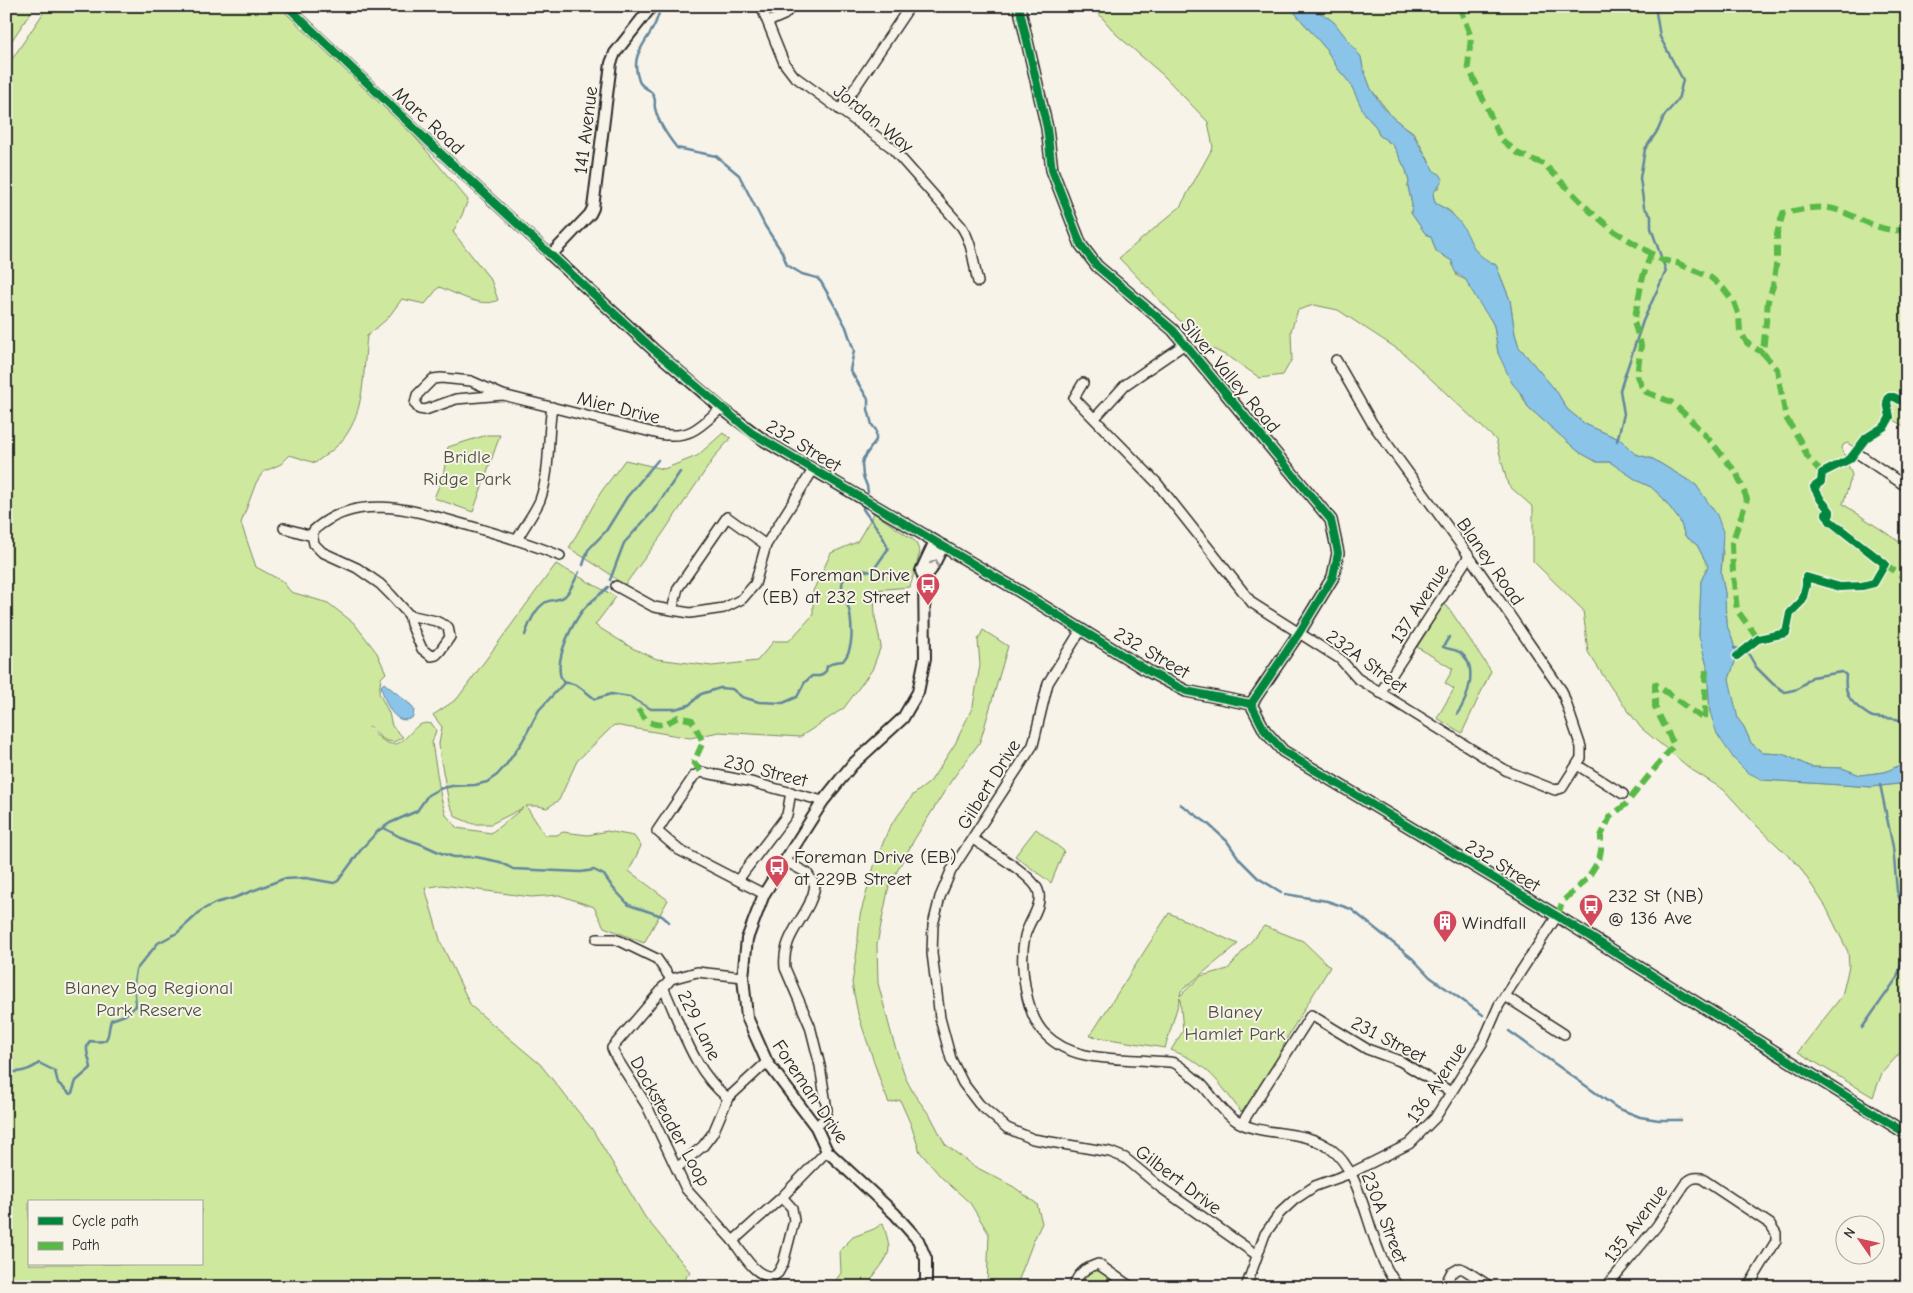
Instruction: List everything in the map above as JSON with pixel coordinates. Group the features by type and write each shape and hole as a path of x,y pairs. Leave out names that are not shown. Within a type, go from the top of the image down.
{"street":[{"name":"Marc Road","path":"287,6 551,255"},
{"name":"141 Avenue","path":"551,255 590,214 593,208 611,63 615,53 652,6"},
{"name":"Jordan Way","path":"762,6 784,63 794,76 897,154 961,226 969,239 978,282"},
{"path":"768,22 784,15 792,6"},
{"path":"840,110 910,6"},
{"name":"Silver Valley Road","path":"1019,6 1047,128 1052,170 1081,245 1097,266 1173,330 1331,520 1338,553 1333,577 1299,633 1251,704"},
{"name":"232 Street","path":"551,255 721,408 752,432 1148,671 1186,691 1251,704 1264,731 1283,751 1557,916 1907,1134"},
{"path":"1095,418 1125,385 1185,344"},
{"name":"Blaney Road","path":"1336,360 1372,423 1469,556 1562,691 1581,747 1582,758 1562,788"},
{"name":"Mier Drive","path":"503,395 456,399 425,410 415,404 417,395 435,378 471,381 503,395 659,434 677,436 696,430 721,408"},
{"name":"232A Street","path":"1082,383 1074,398 1157,483 1252,603 1340,659 1354,676 1506,771 1555,790 1562,788"},
{"path":"517,540 523,527 537,507 543,488 552,407"},
{"path":"1860,455 1907,486"},
{"path":"616,586 654,607 690,613 724,608 742,599 755,584 766,546 814,470"},
{"path":"409,615 436,621 448,627 450,637 436,655 431,656 422,649 409,615 391,595 357,568 322,552 314,544 312,536 314,530 332,516 366,508 393,507 517,540 560,556"},
{"path":"672,610 678,588 727,517 766,546"},
{"path":"284,528 312,536"},
{"name":"Foreman Drive","path":"926,1287 926,1259 918,1240 896,1214 827,1151 816,1127 767,1062 746,1018 743,977 747,939 764,894 823,801 852,765 903,718 918,692 925,658 924,578 921,571 939,544"},
{"name":"137 Avenue","path":"1380,693 1469,556"},
{"name":"Gilbert Drive","path":"1081,630 1048,683 1033,744 951,871 940,897 933,925 932,953 940,1018 951,1059 963,1084 979,1104 1007,1128 1033,1139 1110,1152 1125,1158 1160,1187 1257,1255"},
{"path":"1577,765 1623,794"},
{"name":"230 Street","path":"738,880 679,850 657,831 694,776 701,772 747,781 823,801"},
{"path":"764,894 738,880 787,815 791,792"},
{"name":"230A Street","path":"973,839 1027,876 1038,890 1039,901 1025,935 1023,956 1025,985 1033,1014 1044,1033 1058,1045 1080,1055 1174,1063 1203,1085 1220,1108 1236,1121 1260,1129 1286,1132 1320,1142 1333,1150 1351,1173 1382,1260 1399,1287"},
{"path":"785,861 807,873 815,885 811,900 788,942 784,959 785,968 813,1035 820,1066 827,1110 824,1119 816,1127"},
{"name":"136 Avenue","path":"1246,1287 1265,1234 1280,1213 1294,1200 1315,1186 1351,1173 1409,1144 1436,1118 1483,1042 1494,1014 1557,916"},
{"path":"597,939 620,941 657,959 671,979"},
{"name":"Docksteader Loop","path":"743,977 697,972 671,979 612,1048 647,1106 678,1167 686,1189 760,1274 770,1276 778,1273 783,1264 794,1221 792,1208 782,1197"},
{"name":"229 Lane","path":"663,987 685,1040 703,1072 719,1091 728,1098"},
{"path":"1505,996 1564,1034"},
{"name":"231 Street","path":"1242,1123 1311,1015 1366,1049 1400,1060 1451,1092"},
{"path":"678,1167 703,1146 713,1133 728,1098 767,1062"},
{"path":"733,1242 782,1197 827,1151"},
{"name":"135 Avenue","path":"1606,1287 1656,1227 1685,1184 1690,1179 1701,1178 1770,1224 1776,1233 1776,1241 1748,1287"},
{"path":"1074,1287 1084,1269 1098,1264 1132,1287"},
{"path":"1444,1287 1451,1273 1460,1268 1491,1287"}],"green space":[{"path":"6,6 35,6 6,49"},
{"name":"Blaney Bog Regional Park Reserve","path":"48,6 286,6 383,99 468,200 453,232 491,280 498,300 484,303 439,287 425,304 402,299 387,319 367,336 362,393 359,407 348,433 336,447 315,463 290,455 281,464 263,472 256,483 241,523 256,567 282,581 291,592 328,603 354,623 377,653 386,673 381,678 379,693 389,713 392,726 403,737 394,742 387,741 381,738 370,726 369,728 382,740 391,744 399,743 405,739 416,727 423,724 432,724 436,730 432,743 441,798 446,815 457,828 491,833 523,808 491,824 473,824 456,817 449,803 440,756 439,744 442,727 433,715 457,699 556,564 616,597 595,625 632,648 657,659 712,666 757,661 774,641 789,641 813,615 813,591 831,553 857,542 874,513 915,541 920,552 910,587 874,590 875,617 881,646 872,670 844,708 800,737 719,732 690,738 614,725 577,761 559,800 547,808 526,806 545,835 557,835 563,832 588,835 607,831 634,836 641,846 629,871 668,900 644,943 604,927 594,907 559,895 531,897 442,885 425,888 441,943 471,1006 540,1064 592,1129 645,1217 690,1272 686,1277 686,1284 681,1287 6,1287 6,68"},
{"path":"1092,6 1289,6 1326,49 1338,69 1350,83 1379,135 1393,145 1406,170 1412,205 1411,213 1425,233 1431,237 1436,251 1452,261 1457,276 1466,280 1491,320 1494,326 1498,353 1528,407 1579,452 1597,462 1610,462 1638,481 1651,487 1663,498 1680,521 1685,536 1697,545 1708,566 1701,581 1699,636 1707,666 1710,712 1763,780 1872,787 1907,783 1907,1045 1882,1073 1873,1097 1798,1052 1842,996 1849,966 1848,952 1826,907 1799,866 1758,827 1724,790 1692,770 1641,728 1612,689 1588,652 1583,610 1533,561 1533,507 1508,485 1496,440 1402,352 1338,310 1314,305 1298,310 1291,331 1292,359 1283,375 1260,378 1231,358 1211,348 1177,318 1119,258 1180,207 1213,147 1208,122 1163,75 1117,35"},
{"path":"1304,6 1907,6 1907,428 1888,417 1884,425 1861,438 1854,447 1847,443 1843,445 1842,449 1852,475 1843,504 1907,547 1907,762 1885,772 1860,775 1842,768 1811,767 1783,754 1763,753 1751,743 1738,719 1733,703 1729,679 1737,656 1726,624 1725,593 1721,573 1723,552 1706,500 1696,485 1653,459 1635,454 1621,440 1585,424 1567,409 1557,392 1519,347 1510,300 1496,265 1484,259 1474,249 1459,222 1450,211 1435,203 1434,190 1440,187 1428,159 1413,132 1393,118 1371,89 1361,57 1329,18"},
{"path":"723,433 731,438 716,455 661,536 624,586 607,572 569,548 601,492 625,460 664,469 697,456"},
{"name":"Bridle Ridge Park","path":"487,435 500,435 473,512 434,498 443,476 448,447"},
{"path":"1444,604 1448,607 1491,671 1462,733 1437,718 1454,689 1445,683 1453,669 1417,647"},
{"path":"983,630 1008,646 980,742 951,781 914,840 889,886 877,944 878,983 893,1040 906,1079 914,1094 931,1117 945,1144 972,1165 1014,1187 1037,1204 1042,1223 1016,1287 987,1287 989,1234 970,1203 941,1177 920,1152 900,1100 889,1103 858,1014 852,983 860,915 875,863 889,828 913,795 930,782 955,744 973,706 980,665 978,640"},
{"path":"1036,829 1064,851 1051,883 1015,856"},
{"name":"Blaney Hamlet Park","path":"1169,913 1238,944 1181,991 1180,996 1201,976 1228,969 1264,926 1303,941 1330,967 1261,1085 1253,1107 1241,1112 1211,1075 1194,1061 1171,1050 1183,1031 1180,998 1165,1048 1090,1036"},
{"path":"883,1223 889,1244 889,1252 869,1287 831,1287 841,1273 840,1250 853,1237 874,1229"},
{"path":"1092,1271 1102,1271 1123,1287 1080,1287 1087,1274"}],"water":[{"path":"1289,6 1304,6 1323,14 1334,22 1361,57 1371,89 1380,103 1393,118 1412,132 1434,171 1440,174 1443,179 1433,194 1435,203 1455,217 1480,255 1496,265 1510,300 1519,347 1557,392 1567,409 1585,424 1621,440 1635,454 1653,459 1696,485 1717,515 1723,532 1721,573 1725,593 1726,624 1737,656 1729,679 1738,719 1751,743 1763,753 1783,754 1811,767 1842,768 1860,775 1885,772 1907,762 1907,783 1872,787 1763,780 1747,772 1734,759 1717,734 1710,712 1707,666 1699,636 1701,581 1708,566 1697,545 1685,536 1680,521 1663,498 1651,487 1638,481 1610,462 1597,462 1579,452 1528,407 1523,396 1512,383 1498,353 1494,326 1491,320 1465,279 1456,273 1452,261 1436,251 1431,237 1425,233 1411,213 1412,205 1406,170 1393,145 1379,135 1376,127 1363,111 1350,83 1338,69 1326,49"},
{"path":"384,683 411,705 414,710 413,717 407,720 401,719 391,712 382,692 381,686"}],"waterway":[{"path":"661,6 658,17 637,58 636,65 640,84 653,94 659,119 667,135 677,148 716,156 739,175 765,226 782,252 787,265 802,274 817,278 832,301 846,327 854,351 850,370 868,399 868,409 872,425 876,430 876,440 863,459 862,464 863,476 868,492"},
{"path":"1617,441 1624,414 1620,390 1643,321 1666,271 1651,228 1651,216 1644,207 1640,178 1645,149 1658,130 1664,116 1678,100 1683,80 1660,37 1655,6"},
{"path":"583,565 588,550 606,531 627,497 658,460"},
{"path":"610,580 624,543 653,511 680,472"},
{"path":"6,1071 24,1071 39,1063 55,1071 58,1083 70,1094 72,1093 76,1081 91,1068 87,1050 90,1041 105,1040 111,1020 125,1015 136,1006 134,983 136,970 158,943 177,933 202,910 215,903 234,898 283,879 306,878 334,883 338,881 363,847 378,831 390,823 417,811 428,795 439,789 452,786 475,785 487,782 497,775 522,742 539,710 564,683 576,685 595,699 611,694 630,697 651,709 675,709 689,705 701,694 720,688 732,689 742,697 759,702 783,703 797,697 805,682 812,676 820,676 826,671 827,666 843,661 849,651 851,645 850,614 842,589 843,580 861,570 872,572 888,549 880,532 863,507"},
{"path":"525,635 539,608 546,602 565,596 579,572"},
{"path":"564,683 560,667 563,648 567,638 583,610 608,587"},
{"path":"1449,637 1443,647 1458,651 1467,660 1470,667 1468,692 1457,714"},
{"path":"1734,648 1748,653 1756,667 1773,684 1785,692 1798,689 1812,677 1842,672 1846,675 1848,696 1858,707 1872,717 1895,719 1907,724"},
{"path":"1862,1028 1897,978 1904,956 1904,912 1897,891 1893,847 1880,784"},
{"path":"1180,804 1207,823 1227,841 1240,860 1258,878 1281,892"},
{"path":"384,828 400,837 441,853 454,857 476,857 500,862 513,869 581,872 594,870 604,875 629,905 662,916 669,922"},
{"path":"1285,894 1327,901 1351,909 1413,959 1430,977 1483,1015"},
{"path":"1509,1031 1617,1108 1640,1117 1659,1120 1681,1120"}],"marked path":[{"path":"1459,6 1471,37 1468,66 1501,139 1519,154 1544,164 1590,211 1614,231 1662,260 1677,263 1710,277 1723,288 1734,302 1739,316 1740,331 1747,343 1763,353"},
{"path":"1907,121 1905,129 1907,132"},
{"path":"1822,473 1807,456 1801,442 1786,418 1777,369 1763,353 1768,301 1773,286 1777,259 1777,234 1783,213 1810,208 1831,208 1889,230 1907,229"},
{"path":"1651,253 1642,280 1634,322 1641,345 1637,376 1646,392 1671,402 1688,417 1737,474 1747,499 1732,543 1737,610 1758,639"},
{"path":"1885,564 1907,580"},
{"path":"1557,916 1563,901 1587,879 1599,860 1601,836 1610,817 1625,805 1674,745 1655,707 1655,684 1705,720 1707,666"},
{"path":"638,709 651,723 666,723 678,717 692,720 703,742 694,762 701,772"}],"cycle path":[{"path":"287,6 436,149 654,350 752,433 1019,591 1148,671 1186,691 1251,704"},
{"path":"1019,6 1047,128 1052,170 1081,245 1097,266 1173,330 1331,520 1338,553 1333,577 1299,633 1251,704"},
{"path":"1737,656 1758,639 1786,633 1790,613 1802,601 1806,577 1840,587 1862,586 1874,583 1885,564 1830,521 1826,514 1830,514 1830,511 1814,487 1821,482 1822,473 1850,459 1866,438 1885,426 1890,417 1887,402 1889,397 1894,397 1907,404"},
{"path":"1251,704 1265,731 1283,751 1557,916 1907,1134"}],"place":[{"name":"Foreman Drive (EB) at 232 Street","path":"928,606"},
{"name":"Foreman Drive (EB) at 229B Street","path":"777,888"},
{"name":"232 St (NB) @ 136 Ave","path":"1591,927"},
{"name":"Windfall","path":"1445,943"}]}
